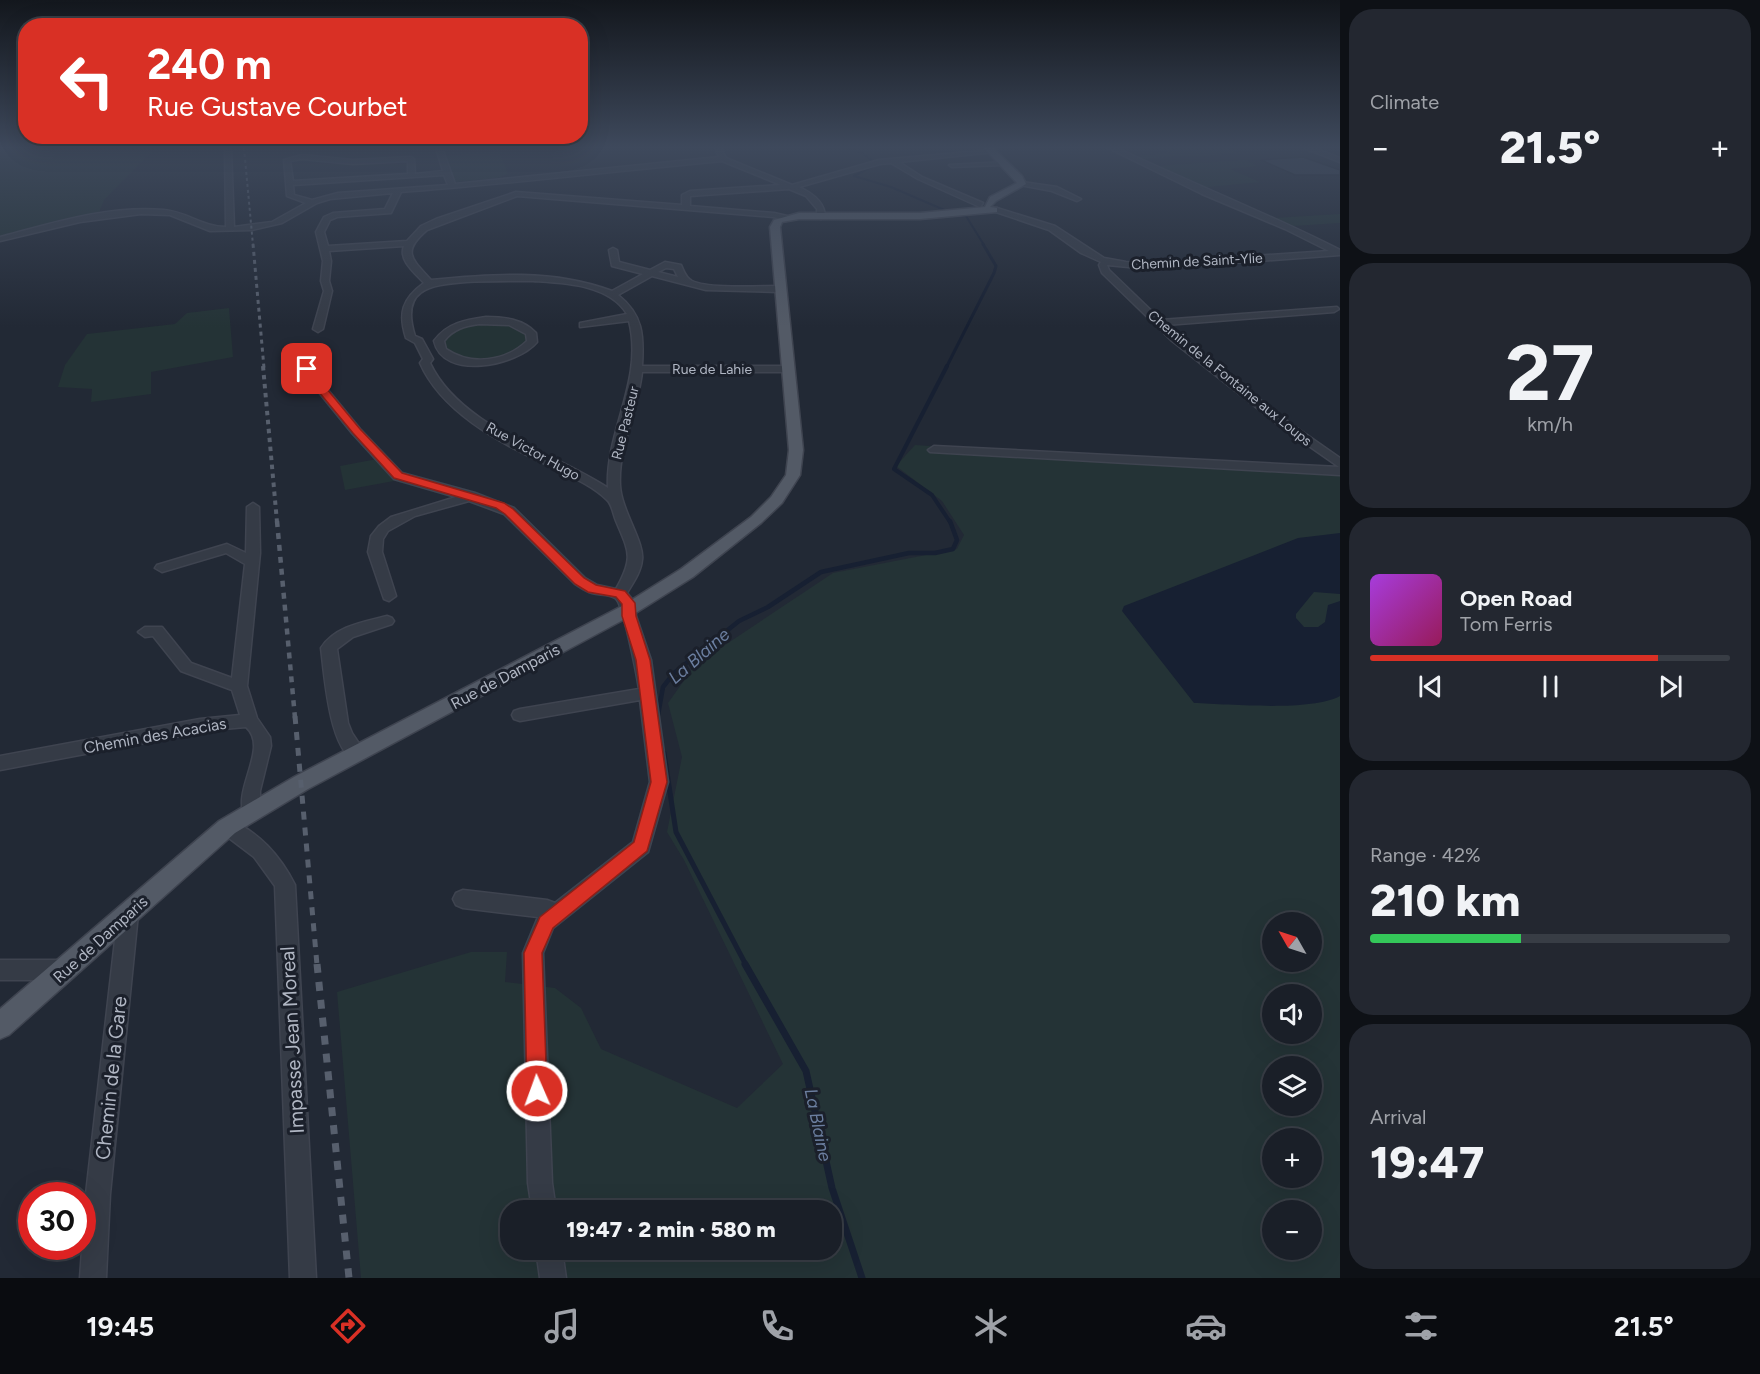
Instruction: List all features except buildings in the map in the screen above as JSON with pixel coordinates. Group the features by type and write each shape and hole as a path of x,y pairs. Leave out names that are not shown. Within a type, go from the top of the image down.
{"main road":[{"path":"784,218 920,216 981,208"},
{"name":"Rue de Damparis","path":"0,1026 227,827 624,602 687,573 756,520 784,492 793,475 796,450 779,289 775,227 778,220 784,218"}],"street":[{"path":"229,208 230,230"},
{"path":"0,239 74,220 149,212 172,213 206,228 230,230 272,224 303,208"},
{"path":"318,329 328,291 325,281 327,261 320,232 327,219 336,215 379,213 392,208"},
{"path":"477,208 439,221 420,231 409,243 406,251 408,260 429,283 497,277 532,277 569,282 612,295 626,306 633,316 583,325"},
{"path":"671,208 774,215 784,218"},
{"path":"820,208 821,217"},
{"name":"Chemin de Saint-Ylie","path":"988,208 1052,228 1089,255 1106,262 1150,266 1338,254"},
{"path":"1243,208 1288,226 1338,254"},
{"path":"325,249 409,243"},
{"path":"613,250 615,264 690,284 715,288 779,289"},
{"path":"656,256 678,267 681,276 690,284"},
{"name":"Chemin de la Fontaine aux Loups","path":"1106,262 1103,265 1105,272 1157,323 1280,421 1340,464"},
{"path":"612,295 651,274 658,267 668,264"},
{"name":"Rue Victor Hugo","path":"429,283 414,294 405,308 411,339 419,342 428,359 425,363 427,369 439,385 468,413 509,441 578,476 614,499"},
{"path":"1157,323 1334,309"},
{"name":"Rue Pasteur","path":"624,602 636,554 614,499 614,469 632,405 637,369 633,316"},
{"path":"419,342 443,336 462,325 493,320 517,324 526,328 532,335 532,342 528,347 507,358 478,362 456,358 428,359"},
{"path":"443,336 439,341 440,347 443,352 456,358"},
{"name":"Rue de Lahie","path":"637,369 787,369"},
{"path":"313,372 313,378 356,431 398,476 490,501 509,512 586,585 624,602 643,660 659,782 641,846 546,922 533,953 540,1183 543,1200"},
{"path":"934,450 1340,471"},
{"path":"578,476 598,475 614,469"},
{"path":"389,596 375,550 376,535 387,524 405,516 471,496"},
{"path":"250,722 240,686 252,563 253,507"},
{"path":"162,568 227,548 252,563"},
{"path":"357,754 344,735 340,723 329,648 333,642 351,631 387,621"},
{"path":"145,632 157,632 161,635 186,667 240,686"},
{"path":"519,715 648,693"},
{"name":"Chemin des Acacias","path":"0,763 204,725 250,722 262,735 263,750 252,784 249,803 251,812"},
{"name":"Impasse Jean Moreal","path":"227,827 273,862 285,885 303,1278"},
{"path":"463,899 547,909 557,913"},
{"name":"Chemin de la Gare","path":"93,1278 98,1194 128,914"},
{"path":"0,970 65,970"},
{"path":"550,1260 553,1278"}],"shaded area":[{"path":"0,208 101,208 98,215 74,218 0,236"},
{"path":"1340,214 1340,223 1293,226 1274,218"},
{"path":"229,308 233,357 151,372 151,394 91,402 92,389 58,387 65,365 87,334 175,324 187,313"},
{"path":"504,322 522,328 529,338 521,349 502,358 480,360 459,357 443,346 444,338 458,329 472,325"},
{"path":"915,445 1340,473 1340,1278 361,1278 337,992 471,952 507,952 505,982 555,988 581,1008 601,1049 737,1108 783,1064 684,860 667,832 682,757 668,703 695,665 833,573 957,549 964,535 942,501 896,466"},
{"path":"377,459 394,481 345,490 340,466"}],"water":[{"path":"1340,533 1340,594 1314,592 1296,614 1296,618 1304,627 1318,627 1325,622 1328,605 1340,601 1340,696 1327,701 1290,706 1194,703 1122,611 1124,606 1298,538"}],"waterway":[{"name":"La Blaine","path":"939,208 949,212"},
{"name":"La Blaine","path":"961,215 966,216 984,245"},
{"name":"La Blaine","path":"946,368 994,273 996,266 983,244"},
{"name":"La Blaine","path":"947,366 894,469 932,495 950,522"},
{"name":"La Blaine","path":"658,715 663,687 674,673 739,621 768,607 821,572 909,553 935,553 953,549 957,540 950,521"},
{"name":"La Blaine","path":"664,753 676,832 746,965"},
{"name":"La Blaine","path":"745,964 806,1071 832,1188 862,1278"}],"railway":[{"path":"250,208 253,245"},
{"path":"253,244 264,368"},
{"path":"263,366 277,522"},
{"path":"277,521 295,718"},
{"path":"295,716 317,965"},
{"path":"317,964 349,1278"}],"route":[{"path":"307,369 313,372 313,378 356,431 398,476 490,501 500,506 509,512 579,581 593,589 620,594 628,603 629,616 643,660 659,782 641,846 546,922 533,953 537,1091"}]}
